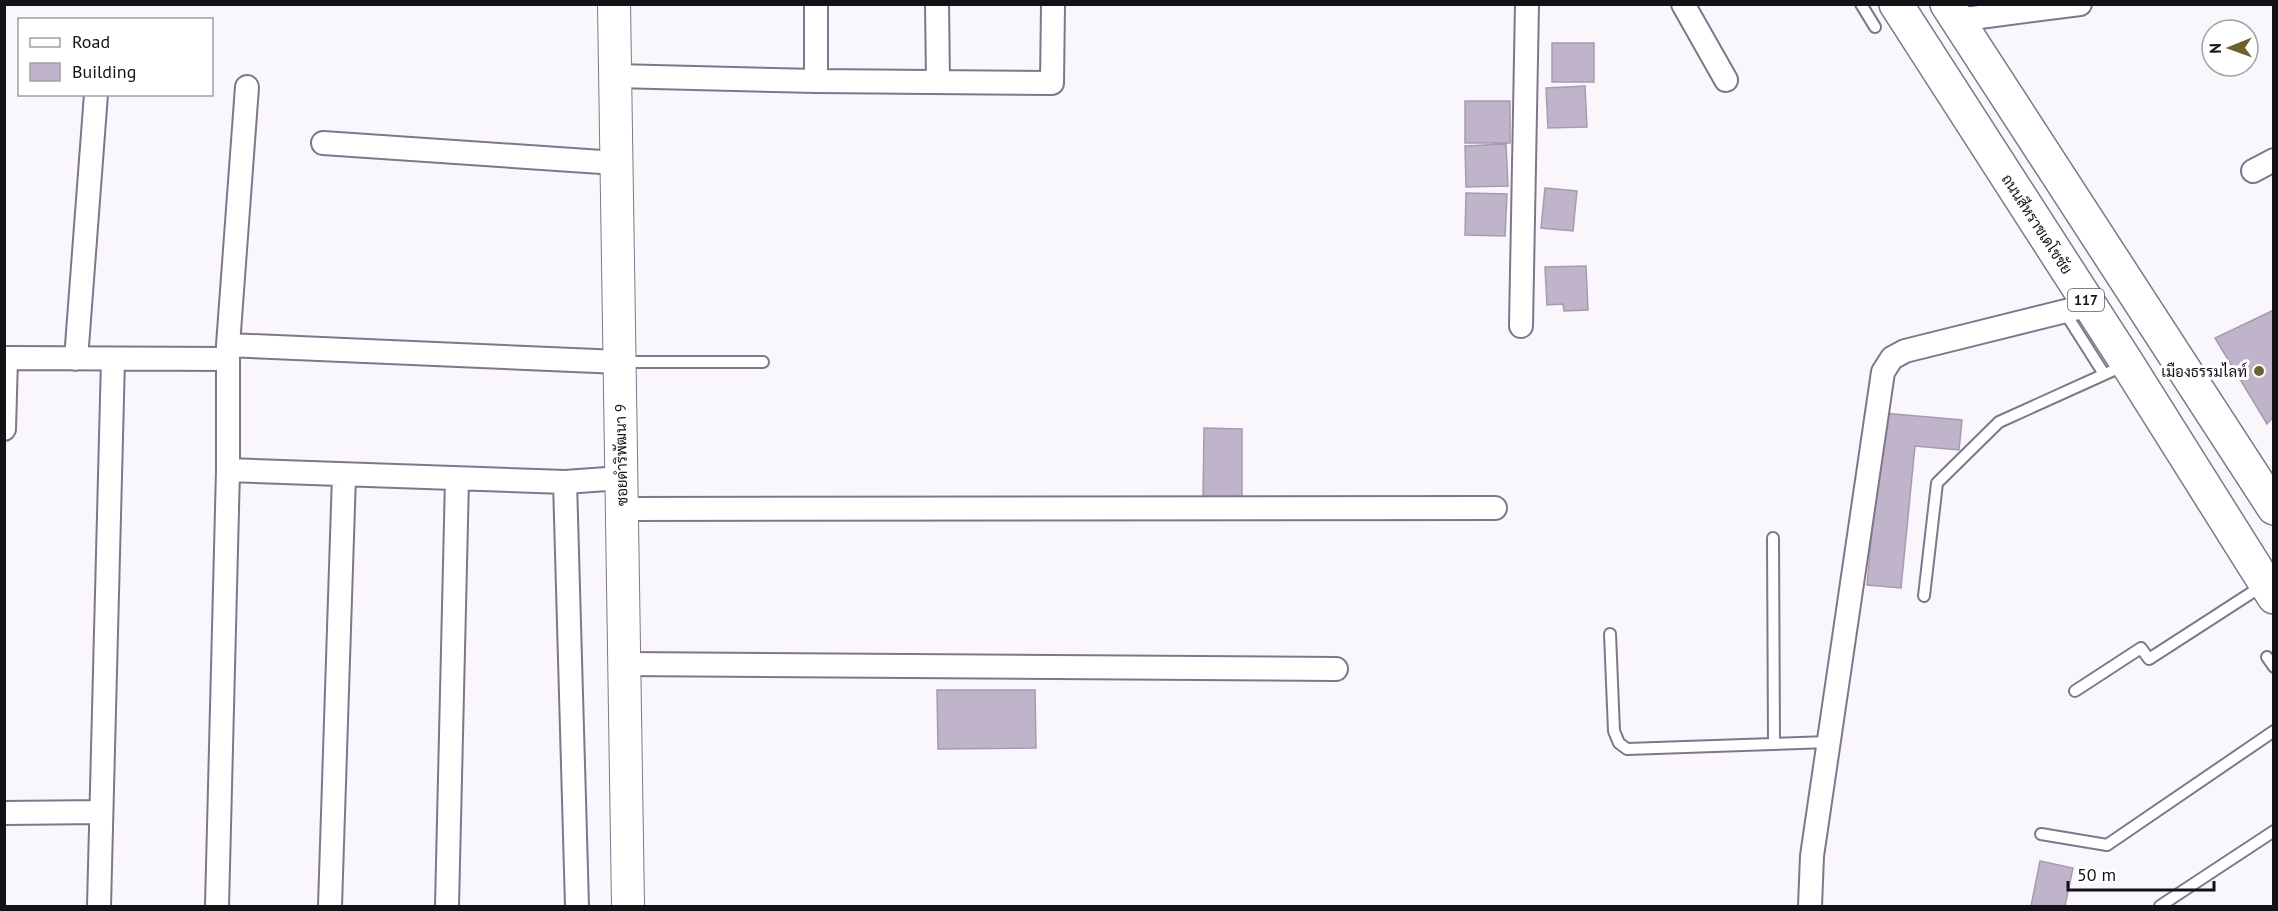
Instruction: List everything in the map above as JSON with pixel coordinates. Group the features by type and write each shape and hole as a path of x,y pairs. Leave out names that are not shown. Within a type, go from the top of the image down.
{"main road":[{"path":"1952,12 2274,508"},
{"name":"ถนนสีหราชเดโชชัย","path":"1885,16 2116,369 2269,590"}],"street":[{"name":"ซอยดำริพัฒนา 9","path":"614,4 628,906"},
{"path":"816,4 816,81"},
{"path":"937,4 938,82"},
{"path":"615,76 816,81 1052,82 1053,4"},
{"path":"1521,326 1527,4"},
{"path":"1683,4 1726,80"},
{"path":"1952,12 2080,4"},
{"path":"217,906 228,470 228,352 247,87"},
{"path":"76,359 96,96"},
{"path":"323,143 616,163"},
{"path":"2253,171 2274,160"},
{"path":"1810,906 1812,856 1883,372 1892,358 1905,351 2077,308"},
{"path":"4,429 5,358 113,359 228,352 620,362"},
{"path":"99,906 113,359"},
{"path":"228,470 565,482 621,478"},
{"path":"330,906 344,475"},
{"path":"447,906 457,479"},
{"path":"565,482 577,906"},
{"path":"622,509 1495,508"},
{"path":"624,664 1336,669"},
{"path":"4,813 101,812"}],"lane":[{"path":"1861,4 1885,16"},
{"path":"620,362 763,362"},
{"path":"1924,596 1937,483 1998,422 2116,369"},
{"path":"1773,538 1774,744"},
{"path":"2075,691 2141,648 2150,659 2269,590"},
{"path":"1610,634 1614,731 1619,743 1628,749 1829,742"},
{"path":"2041,834 2107,845 2274,732"},
{"path":"2160,906 2274,831"}],"building":[{"path":"1552,43 1594,43 1594,82 1552,82"},
{"path":"1585,86 1587,127 1548,128 1546,88"},
{"path":"1465,101 1510,101 1510,143 1465,143"},
{"path":"1506,144 1508,186 1466,187 1465,146"},
{"path":"1545,188 1577,191 1573,231 1541,228"},
{"path":"1466,193 1507,194 1505,236 1465,235"},
{"path":"1586,266 1588,310 1564,311 1563,304 1547,305 1545,267"},
{"path":"2274,310 2274,416 2267,424 2215,338"},
{"path":"1883,413 1962,420 1959,450 1915,446 1901,588 1867,585"},
{"path":"1204,428 1242,429 1242,500 1203,500"},
{"path":"937,690 1035,690 1036,748 938,749"},
{"path":"2040,861 2073,868 2065,906 2031,906"}],"place":[{"name":"เมืองธรรมไลท์","path":"2259,371"}]}
